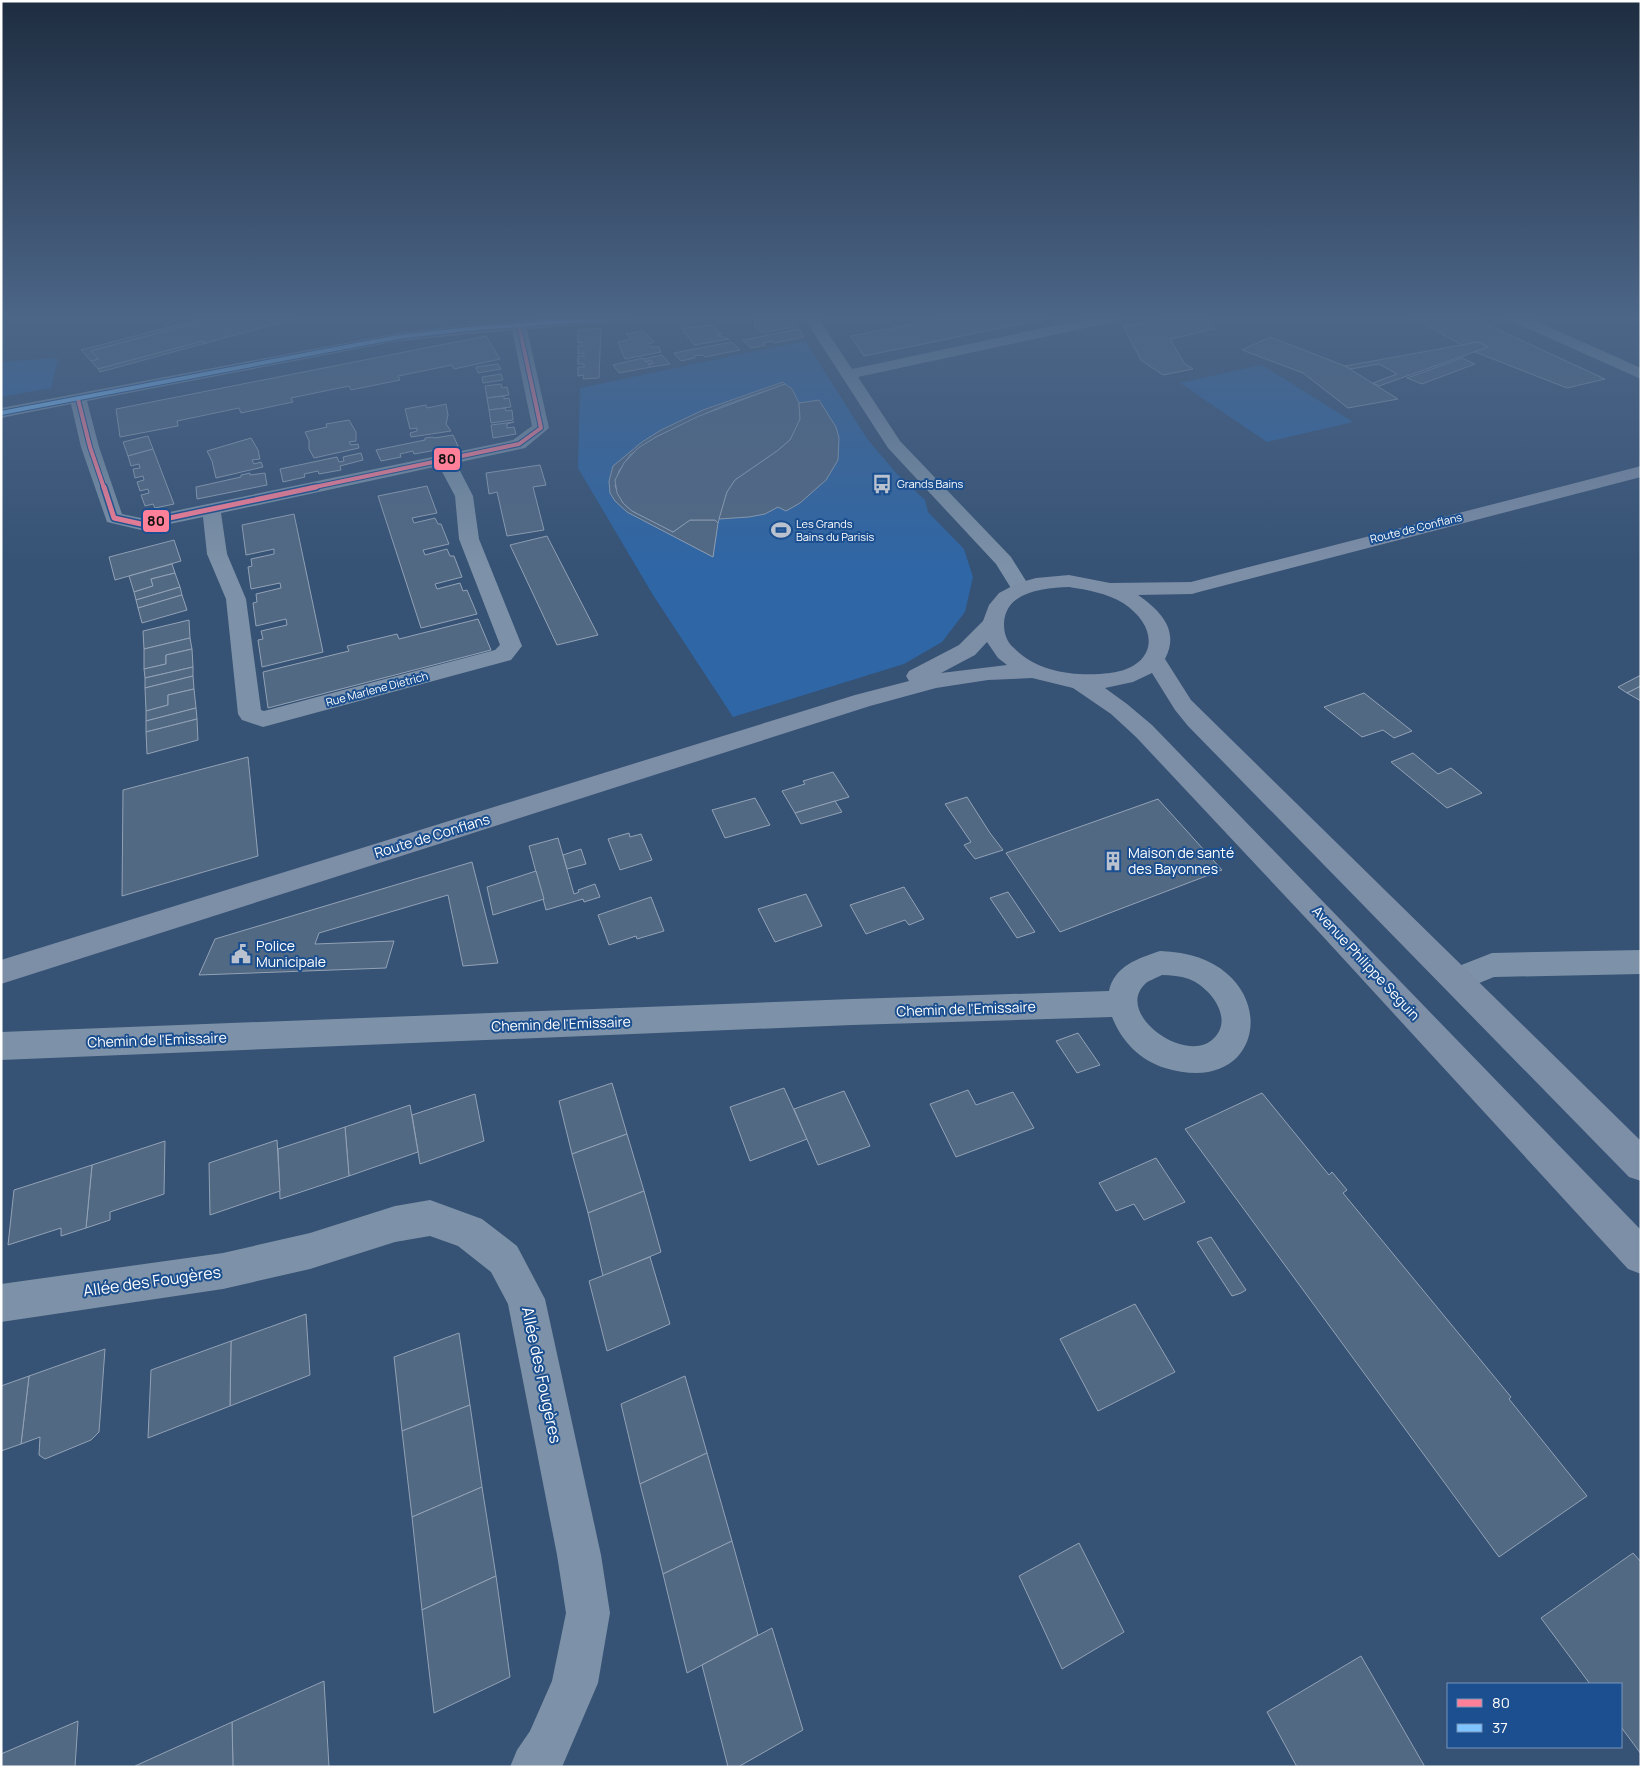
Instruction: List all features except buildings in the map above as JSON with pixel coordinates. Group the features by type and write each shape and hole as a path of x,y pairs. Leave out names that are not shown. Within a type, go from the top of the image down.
{"main road":[{"name":"Route de Conflans","path":"1109,589 1192,588 1641,471"},
{"path":"1048,582 1089,584 1109,589 1140,605 1151,616 1158,627 1161,638 1159,649 1154,659 1142,670 1125,678 1104,682 1080,682 1056,679 1033,671 1011,657 997,640 993,623 996,610 1006,598 1021,589 1048,582"},
{"name":"Route de Conflans","path":"1151,616 1192,588"},
{"name":"Route de Conflans","path":"863,700 932,670 967,650 993,623"},
{"path":"1154,659 1183,705 1196,720 1641,1165"},
{"name":"Route de Conflans","path":"1,972 863,700 936,681 988,674 1033,671"},
{"name":"Avenue Philippe Seguin","path":"1080,682 1120,709 1144,731 1327,922 1641,1256"}],"street":[{"path":"1,413 70,401"},
{"path":"78,401 90,447 114,518 141,524 519,444 541,428 535,401"},
{"path":"866,401 894,444 1004,561 1021,589"},
{"name":"Rue Marlene Dietrich","path":"212,509 217,554 236,600 250,714 263,719 503,655 512,646 470,539 464,496 447,465 447,460"},
{"path":"1004,561 1048,582"},
{"path":"1457,980 1492,966 1641,962"},
{"name":"Chemin de l'Emissaire","path":"1,1046 832,1013 1122,1004"},
{"name":"Allée des Fougères","path":"1,1303 223,1271 310,1251 395,1224 430,1218 469,1232 504,1259 526,1299 579,1555 588,1614 575,1683 546,1748 534,1767"}],"shaded area":[{"name":"Les Grands Bains du Parisis","path":"580,401 843,401 868,440 897,474 925,500 928,512 964,549 973,577 965,612 942,642 904,664 733,717 653,595 578,468"},
{"path":"1206,401 1319,401 1353,422 1267,442"}],"transit line":[{"name":"37","path":"1,413 66,401"},
{"name":"80","path":"78,401 90,447 114,518 141,524 519,444 541,428 535,401"}],"place":[{"name":"Grands Bains","path":"882,484"},
{"name":"Les Grands Bains du Parisis","path":"781,530"},
{"name":"Maison de santé des Bayonnes","path":"1113,861"},
{"name":"Police Municipale","path":"241,954"}]}
